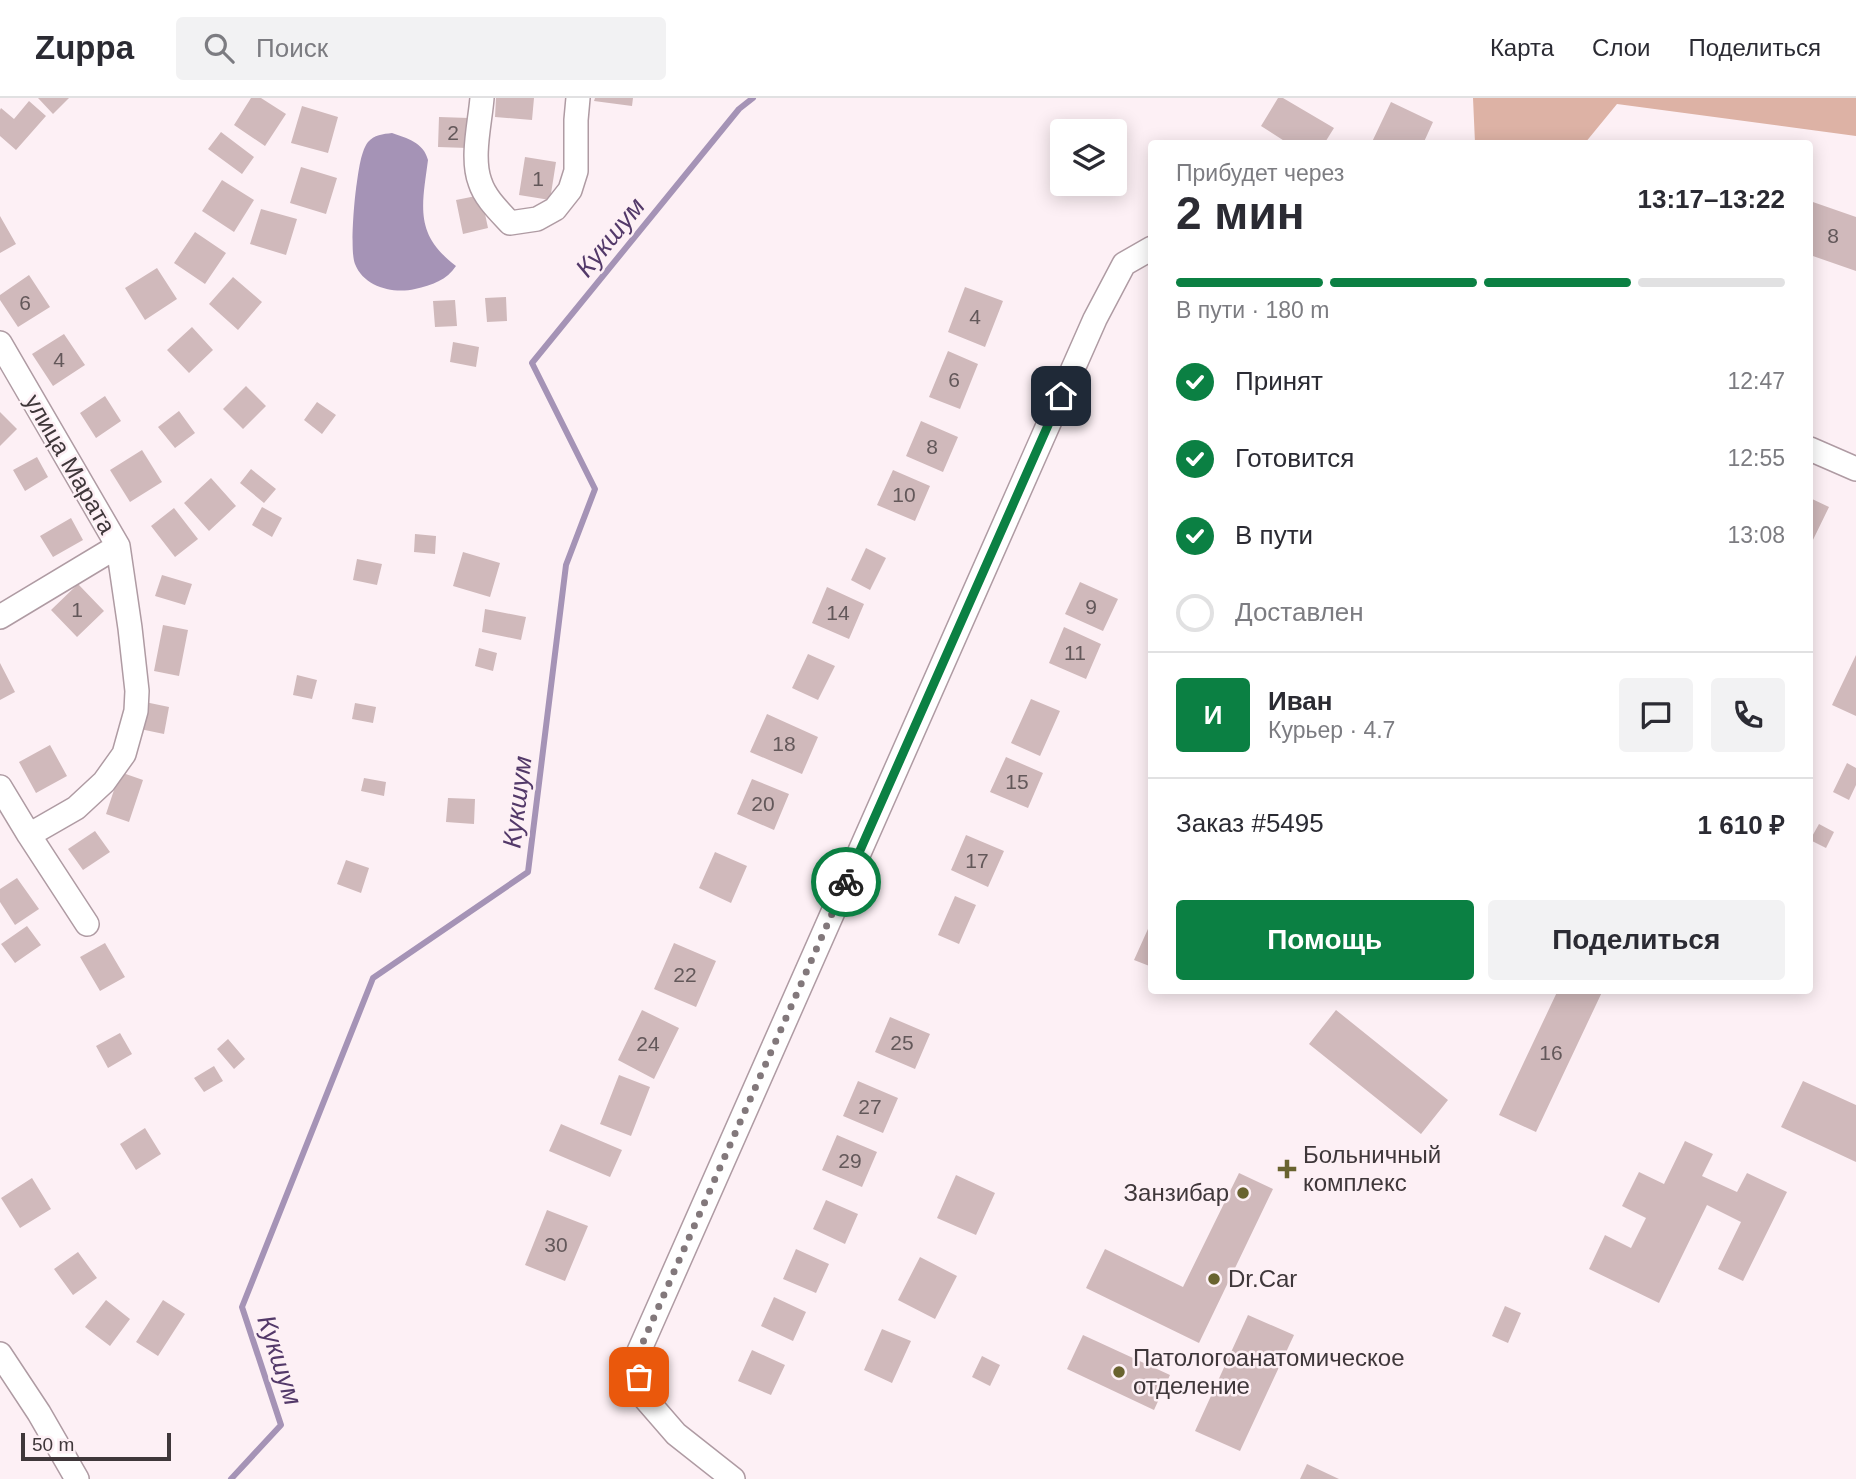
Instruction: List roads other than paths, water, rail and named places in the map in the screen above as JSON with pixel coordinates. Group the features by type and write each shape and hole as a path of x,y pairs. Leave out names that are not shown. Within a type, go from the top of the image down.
{"street":[{"path":"482,98 476,160 480,183 493,205 510,223 537,219 555,209 570,190 576,172 578,98"},
{"path":"733,1479 676,1434 643,1396 636,1358 1095,319 1124,264 1148,250"},
{"name":"улица Марата","path":"0,343 118,545 137,691 136,711 124,754 104,782 76,808 29,835"},
{"path":"1813,450 1856,469"},
{"path":"0,617 118,545"},
{"path":"0,787 87,923"},
{"path":"0,1354 39,1413 77,1479"}],"waterway":[{"name":"Кукшум","path":"231,1479 281,1425 242,1307 373,978 528,872 566,565 595,489 532,363 739,109 753,98"}],"place":[{"name":"Больничный комплекс","path":"1287,1169"},
{"name":"Занзибар","path":"1243,1193"},
{"name":"Dr.Car","path":"1214,1279"},
{"name":"Патологоанатомическое отделение","path":"1119,1372"}]}
